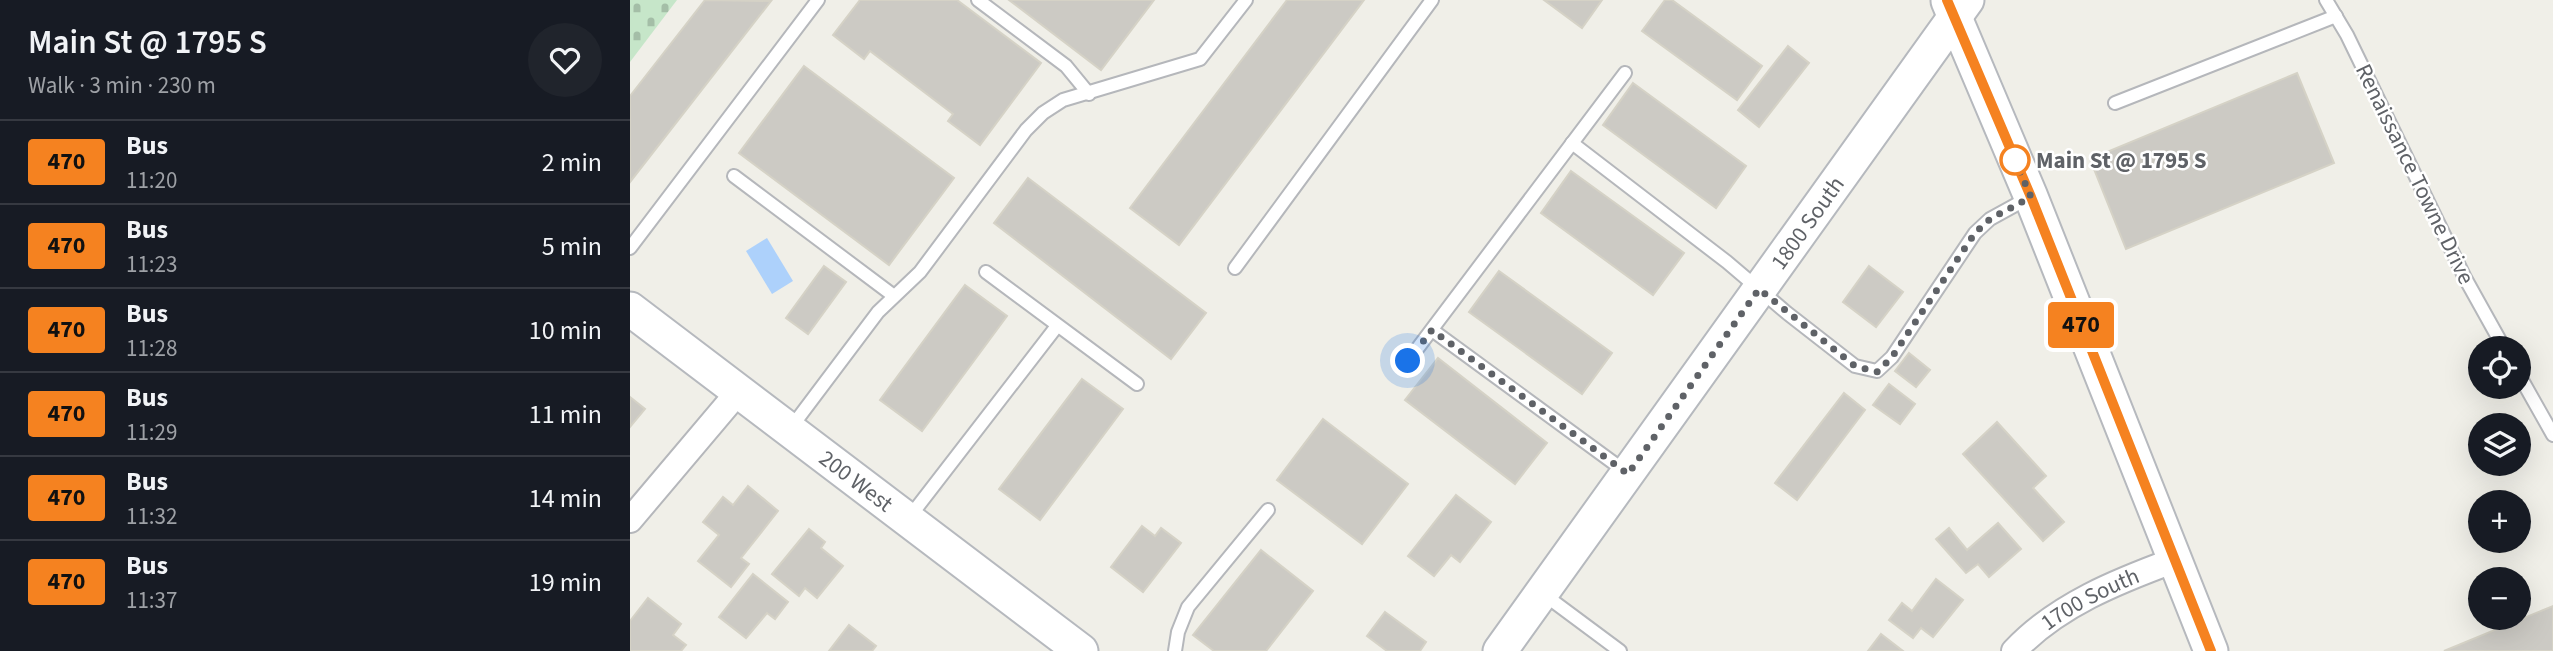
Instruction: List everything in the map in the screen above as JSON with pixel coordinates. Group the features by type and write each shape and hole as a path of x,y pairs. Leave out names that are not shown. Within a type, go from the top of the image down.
{"street":[{"path":"1957,6 2211,651"},
{"name":"1800 South","path":"1500,651 1628,474 1957,6"},
{"name":"200 West","path":"630,309 1081,651"},
{"path":"630,520 739,391"},
{"name":"1700 South","path":"2014,651 2051,619 2089,595 2175,560"}],"lane":[{"path":"630,248 818,0"},
{"path":"978,0 1066,65 1089,94"},
{"path":"789,430 878,312 920,272 1026,130 1043,113 1063,100 1200,59 1246,0"},
{"path":"1235,268 1432,0"},
{"name":"Renaissance Towne Drive","path":"2326,0 2465,278 2497,336"},
{"path":"2116,103 2336,16"},
{"path":"1408,361 1625,73"},
{"path":"1572,143 1855,366 1877,372 1892,357 1975,233 1990,219 2031,197"},
{"path":"734,176 894,296"},
{"path":"986,272 1137,384"},
{"path":"908,519 1057,326"},
{"path":"1432,330 1628,474"},
{"path":"2531,396 2553,435"},
{"path":"1175,651 1178,632 1188,607 1268,510"},
{"path":"1542,593 1620,651"}],"green space":[{"path":"630,0 677,0 630,62"}],"water":[{"path":"767,238 793,281 772,294 746,251"}],"building":[{"path":"705,0 771,1 630,182 630,96"},
{"path":"860,0 957,0 1041,63 980,145 948,121 953,114 870,51 864,59 833,35"},
{"path":"1009,0 1154,0 1101,70"},
{"path":"1287,0 1364,0 1179,245 1130,208"},
{"path":"1544,0 1602,0 1582,28"},
{"path":"1665,0 1672,0 1762,66 1737,100 1642,31"},
{"path":"1788,46 1809,63 1759,127 1738,110"},
{"path":"804,66 954,178 889,265 739,153"},
{"path":"2297,73 2334,163 2126,249 2090,159"},
{"path":"1633,83 1746,166 1716,208 1603,125"},
{"path":"1571,171 1684,253 1653,295 1541,213"},
{"path":"1028,178 1206,313 1171,359 994,223"},
{"path":"824,266 846,282 808,334 786,318"},
{"path":"1869,266 1903,292 1876,327 1843,302"},
{"path":"1499,271 1612,353 1582,394 1469,312"},
{"path":"965,285 1007,316 922,431 880,400"},
{"path":"1909,353 1930,370 1916,387 1895,371"},
{"path":"1438,358 1547,443 1515,484 1405,400"},
{"path":"1082,379 1123,409 1040,520 999,489"},
{"path":"1889,384 1915,404 1900,424 1873,405"},
{"path":"1844,393 1865,410 1797,500 1775,483"},
{"path":"630,397 645,409 630,427"},
{"path":"1323,419 1408,484 1362,544 1277,480"},
{"path":"1997,422 2046,476 2033,488 2064,522 2043,541 1963,454"},
{"path":"748,486 778,511 741,558 749,564 731,587 698,561 719,535 703,522 723,497 733,505"},
{"path":"1456,495 1491,522 1460,562 1451,555 1434,576 1408,556"},
{"path":"1998,523 2021,549 1989,577 1978,564 1966,573 1936,539 1949,528 1967,550"},
{"path":"1142,526 1155,536 1161,528 1181,543 1143,592 1111,567"},
{"path":"809,529 825,542 821,548 843,566 817,598 805,588 799,596 772,574"},
{"path":"1261,550 1313,591 1266,651 1214,651 1193,635"},
{"path":"753,574 788,602 775,619 767,613 746,638 719,617"},
{"path":"1936,579 1963,600 1933,637 1921,628 1913,638 1889,620 1902,603 1912,611"},
{"path":"648,598 681,624 673,635 686,645 681,651 630,651 630,621"},
{"path":"2553,606 2553,651 2444,651 2495,630 2531,630 2531,615"},
{"path":"1385,612 1426,642 1420,651 1387,651 1367,636"},
{"path":"849,625 876,646 872,651 829,651"},
{"path":"1881,634 1903,651 1868,651"}],"bus line":[{"name":"470","path":"1947,0 2031,197 2211,651"}],"place":[{"name":"Main St @ 1795 S","path":"2015,160"}],"route":[{"path":"1408,361 1432,330 1628,474 1759,289 1855,366 1877,372 1892,357 1975,233 1990,219 2031,197 2012,153 2015,160"}]}
